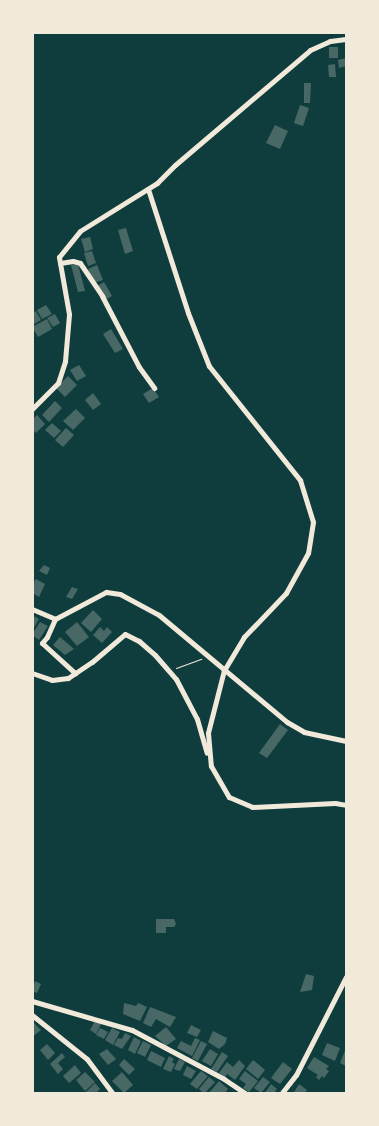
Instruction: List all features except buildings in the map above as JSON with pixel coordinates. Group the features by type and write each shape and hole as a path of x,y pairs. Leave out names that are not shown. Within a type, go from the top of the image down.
{"street":[{"path":"32,409 58,383 65,361 69,314 59,257 80,231 148,189 310,50 330,40 346,39"},
{"path":"148,189 188,313 209,366 300,480 313,522 308,553 286,593 244,637 224,670 208,733 211,766"},
{"path":"60,262 73,261 80,263 102,296 139,367 154,388"},
{"path":"75,673 42,643 47,637 55,619 106,592 120,594 159,615 287,722 304,732 346,741"},
{"path":"32,608 55,619"},
{"path":"32,673 61,680 75,673 125,634 139,641 155,655 176,679 197,719 211,766 229,797 252,807 334,803 346,805"},
{"path":"281,1094 296,1075 346,977"},
{"path":"32,1001 132,1030 224,1079 246,1094"},
{"path":"32,1015 87,1059 113,1094"}],"path":[{"path":"169,670 208,656"}]}
